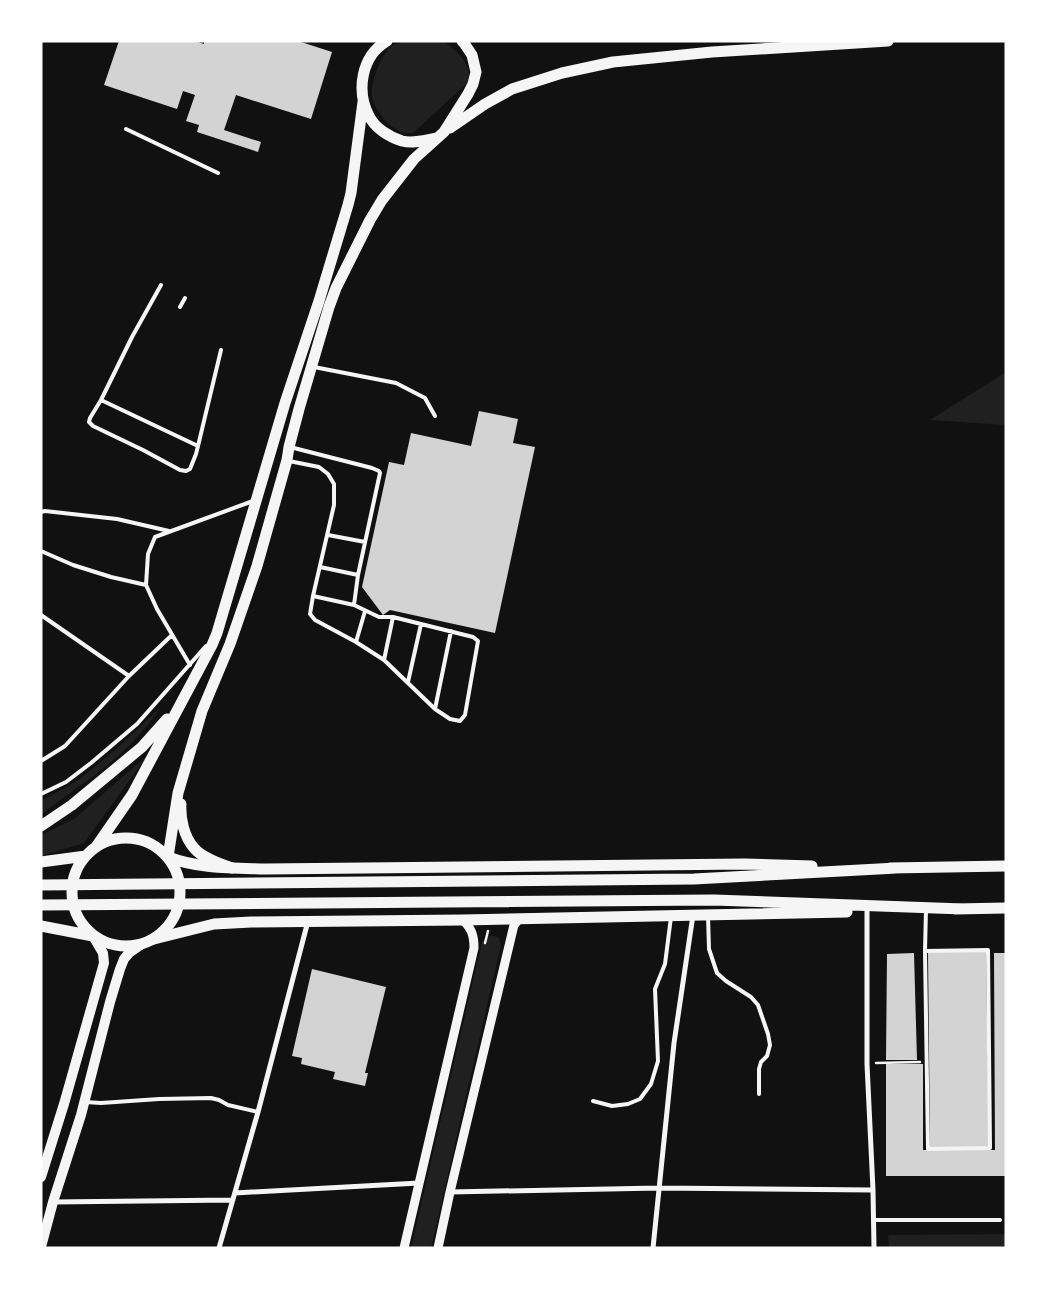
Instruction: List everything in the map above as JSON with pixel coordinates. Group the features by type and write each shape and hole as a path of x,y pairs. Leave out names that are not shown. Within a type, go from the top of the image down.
{"main road":[{"path":"154,939 172,922 180,900 178,878 168,857 178,793 202,711 234,635 257,566 312,366 336,288 382,200 414,159 441,135 486,104 512,89 562,73 613,62 712,52 888,41"},
{"path":"363,102 369,118 380,130 390,136 413,143 441,135 468,94 475,78 476,72 472,55 463,42"},
{"path":"142,944 125,946 108,943 94,936 85,928 74,908 72,886 74,875 80,864 96,847 132,795 212,646 217,633 285,403 348,205 363,102 362,86 364,71 369,57 383,43"},
{"path":"41,826 72,805 142,747 180,705"},
{"path":"202,711 182,793 181,811 184,829 194,849 214,862 232,868"},
{"path":"96,847 110,840 126,838 142,840 156,847 168,857 188,864 266,869 746,864 897,868"},
{"path":"41,862 86,856"},
{"path":"41,885 694,879 897,868 1006,866"},
{"path":"41,905 714,900 963,909"},
{"path":"41,1247 84,1102 120,969 129,953 142,944 154,939 214,924 251,922 519,919 1006,908"},
{"path":"41,926 94,936"},
{"path":"41,1177 104,963 103,953 94,936"},
{"path":"64,1104 69,1103 79,1109 80,1115"}],"street":[{"path":"867,911 867,1064 874,1248"},
{"path":"653,1248 674,1043 693,915"},
{"path":"438,1248 514,925 519,919"},
{"path":"404,1248 474,948 474,936 469,926 463,920"},
{"path":"219,1248 258,1112 308,921"},
{"path":"235,1193 419,1184"},
{"path":"450,1192 659,1188 873,1190"},
{"path":"53,1202 233,1200"}],"lane":[{"path":"126,129 218,173"},
{"path":"161,285 89,422 93,426 180,470 186,471 190,469 196,454 221,350"},
{"path":"180,306 185,298"},
{"path":"312,366 396,383 425,398 435,416"},
{"path":"101,400 198,446"},
{"path":"290,447 372,468 380,473 358,575 354,605"},
{"path":"287,460 319,467 328,474 334,484 334,505 313,596 310,614 315,620 356,642 384,660 435,709 450,719 460,721 465,715 478,641 473,636 393,618 379,617 354,605 313,596"},
{"path":"190,665 157,609 146,585 148,554 155,537 257,499"},
{"path":"41,512 118,519 169,531"},
{"path":"328,535 365,542"},
{"path":"41,551 73,565 146,585"},
{"path":"320,567 358,575"},
{"path":"356,642 364,611"},
{"path":"41,615 129,676"},
{"path":"384,660 393,618"},
{"path":"408,682 422,624"},
{"path":"435,709 451,631"},
{"path":"41,794 66,782 137,724 217,633"},
{"path":"41,760 65,746 129,676 172,635"},
{"path":"925,951 988,950 990,1148 928,1149 925,951 926,910"},
{"path":"708,914 709,949 717,973 755,1001 768,1034 770,1046 767,1056 761,1062 759,1069 759,1094"},
{"path":"593,1101 612,1106 628,1104 640,1099 651,1084 658,1060 655,989 666,964 671,915"},
{"path":"84,1102 101,1103 211,1098 258,1112"},
{"path":"874,1220 1000,1220"}],"path":[{"path":"867,1064 927,1062"}],"shaded area":[{"path":"430,40 444,43 455,50 460,56 469,73 469,80 465,85 413,133 396,130 387,122 376,107 372,96 373,84 380,62 392,46 403,41"},
{"path":"1006,372 1006,425 930,420"},
{"path":"162,706 142,732 118,756 41,815 41,801 80,779 114,751"},
{"path":"147,756 84,843 41,856 41,835 74,819"},
{"path":"490,936 499,938 501,945 431,1248 411,1248 482,942"},
{"path":"1006,1234 1006,1248 889,1248 888,1235"}],"building":[{"path":"119,41 195,41 204,44 204,41 298,41 332,52 311,119 236,95 224,130 261,142 258,152 197,132 199,125 186,121 195,95 183,91 177,109 104,85"},
{"path":"479,411 518,419 513,443 535,447 495,633 390,610 383,615 362,587 389,462 404,465 411,433 471,446"},
{"path":"928,952 986,952 989,1147 930,1147"},
{"path":"914,953 917,1060 886,1060 887,954"},
{"path":"994,953 1006,953 1006,1176 886,1176 886,1064 923,1064 923,1150 995,1150"},
{"path":"312,969 386,987 365,1073 368,1073 365,1086 333,1079 335,1072 301,1064 302,1058 292,1056"}]}
